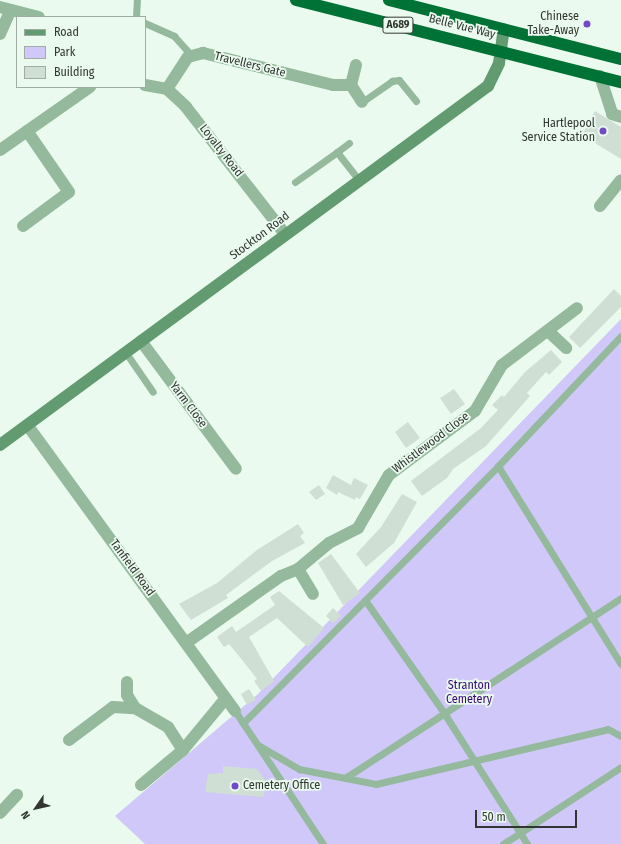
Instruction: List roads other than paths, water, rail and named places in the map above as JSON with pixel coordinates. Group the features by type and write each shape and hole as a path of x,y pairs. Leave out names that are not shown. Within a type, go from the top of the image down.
{"highway":[{"name":"Belle Vue Way","path":"296,0 621,82"},
{"name":"A689","path":"389,0 621,59"}],"street":[{"path":"0,34 5,10 34,16"},
{"name":"Stockton Road","path":"0,445 28,426 285,234 488,86 495,75 504,29"},
{"name":"Travellers Gate","path":"191,55 202,53 334,85 351,85"},
{"path":"146,84 167,88 182,63 191,55"},
{"path":"356,65 351,85 362,102"},
{"path":"600,76 612,114 621,117"},
{"path":"0,150 89,88"},
{"name":"Loyalty Road","path":"167,88 208,132 285,234"},
{"path":"23,226 68,192 27,132"},
{"path":"600,206 621,180"},
{"name":"Whistlewood Close","path":"186,643 281,576 298,569 329,543 358,528 389,475 475,411 502,365 548,332 577,308"},
{"path":"548,332 566,348"},
{"name":"Yarm Close","path":"141,341 236,469"},
{"name":"Tanfield Road","path":"28,426 235,711"},
{"path":"298,569 313,594"},
{"path":"127,682 127,695 135,708"},
{"path":"141,785 183,750 226,698"},
{"path":"69,740 113,707 135,708 168,727 183,750"},
{"path":"0,813 17,795"}],"lane":[{"path":"136,16 137,0"},
{"path":"146,24 179,40 191,55"},
{"path":"362,102 392,81 399,80 416,102"},
{"path":"295,182 349,143"},
{"path":"337,152 359,180"},
{"path":"243,723 498,466 621,336"},
{"path":"126,353 153,392"},
{"path":"498,466 621,664"},
{"path":"345,778 621,598"},
{"path":"365,600 444,713 527,844"},
{"path":"235,711 323,844"},
{"path":"258,745 299,769 376,784 608,729 621,736"},
{"path":"503,844 621,767"}],"place":[{"name":"Chinese Take-Away","path":"587,24"},
{"name":"Hartlepool Service Station","path":"603,131"},
{"name":"Cemetery Office","path":"235,786"}],"park label":[{"name":"Stranton Cemetery","path":"469,693"}]}
